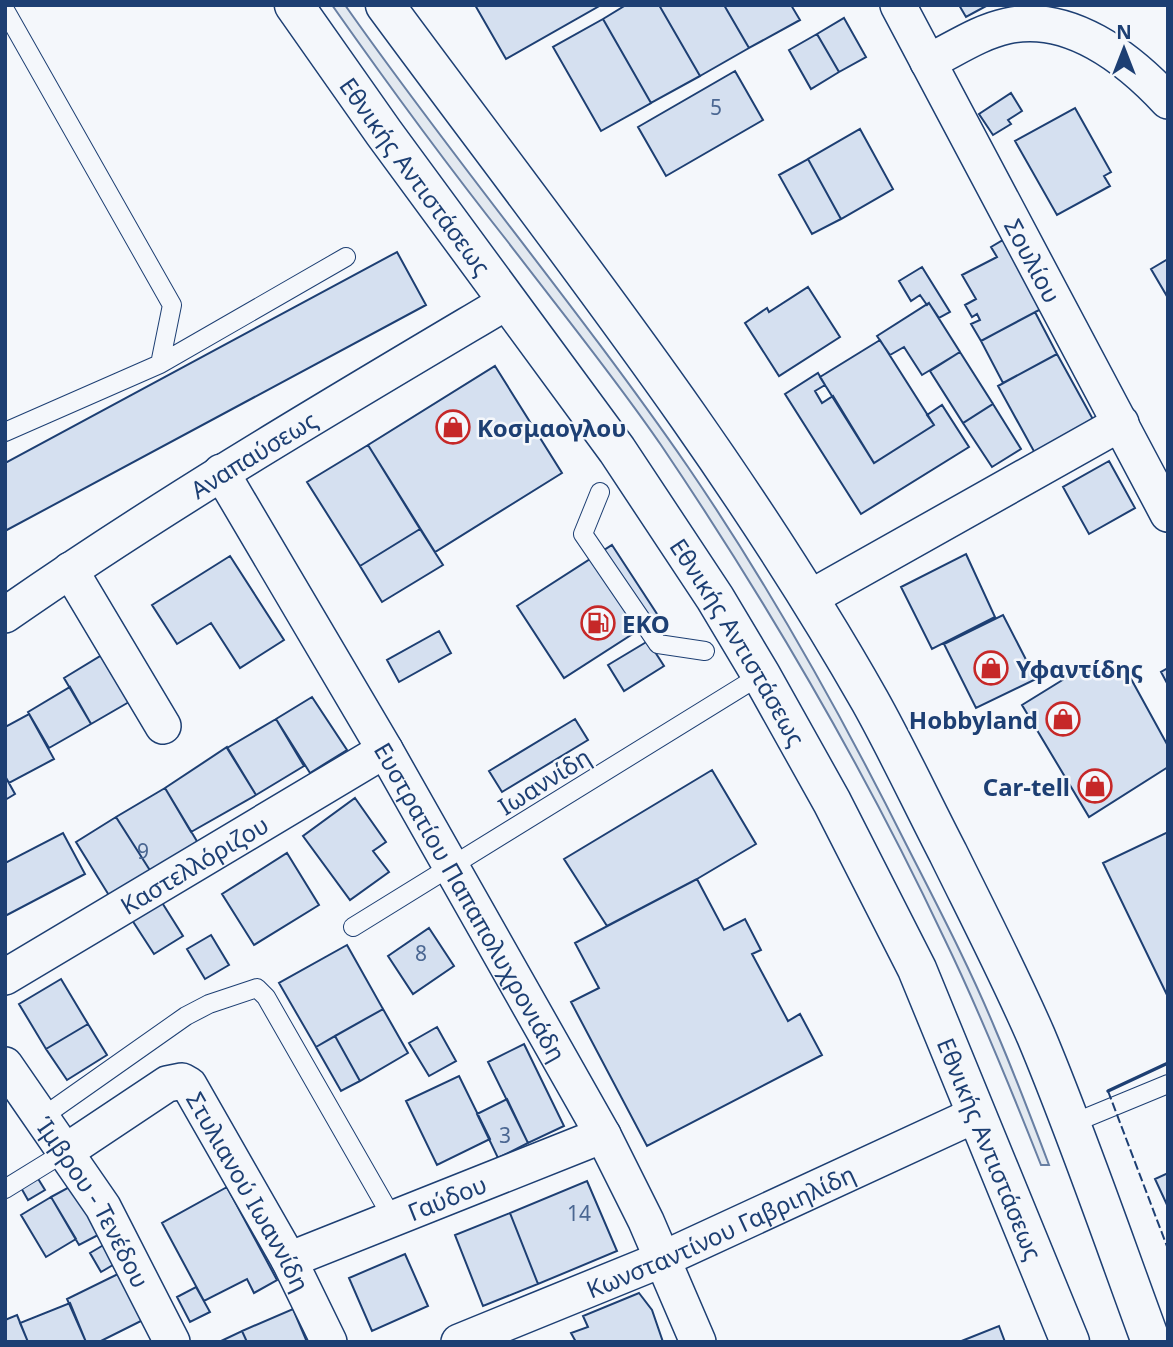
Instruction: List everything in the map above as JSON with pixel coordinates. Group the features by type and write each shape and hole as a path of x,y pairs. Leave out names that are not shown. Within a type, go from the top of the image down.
{"main road":[{"name":"Εθνικής Αντιστάσεως","path":"294,5 384,133 617,450 715,598 761,675 832,802 911,958 1070,1342"},
{"path":"385,5 649,359 762,525 870,702 959,876 1034,1032 1071,1124 1151,1342"}],"street":[{"name":"Σουλίου","path":"898,5 1168,514"},
{"path":"928,62 992,30 1042,24 1103,46 1144,76 1168,101"},
{"name":"Αναπαύσεως","path":"5,615 221,472 508,301"},
{"path":"808,599 1121,423"},
{"name":"Ευστρατίου Παπαπολυχρονιάδη","path":"221,472 385,750 603,1135 663,1259 698,1342"},
{"path":"70,570 163,726"},
{"name":"Καστελλόριζου","path":"5,977 385,750"},
{"name":"Ίμβρου - Τενέδου","path":"5,1065 103,1208 172,1342"},
{"name":"Στυλιανού Ιωαννίδη","path":"65,1152 167,1084 182,1081 194,1090 289,1260 329,1342"},
{"name":"Κωνσταντίνου Γαβριηλίδη","path":"459,1342 663,1259 977,1114"},
{"name":"Γαύδου","path":"289,1260 603,1135"}],"lane":[{"path":"5,10 172,304 160,363"},
{"path":"5,432 160,363 346,257"},
{"path":"600,492 583,534 658,644 705,651"},
{"name":"Ιωαννίδη","path":"353,928 761,675"},
{"path":"41,1118 186,1016 209,1004 257,988 266,997 393,1219"},
{"path":"1071,1124 1168,1084"},
{"name":"Στυλιανού Ιωαννίδη","path":"5,1189 65,1152"}],"shaded area":[{"path":"332,5 345,5 646,408 748,559 831,701 953,938 1003,1048 1049,1165 1041,1165 970,994 881,810 812,686 739,564 624,393 441,155"}],"building":[{"path":"475,5 601,5 506,59"},
{"path":"626,5 659,5 700,76 651,103 603,19"},
{"path":"659,5 724,5 749,48 700,76"},
{"path":"724,5 791,5 800,20 749,48"},
{"path":"959,5 988,5 966,17"},
{"path":"844,18 866,57 839,72 817,34"},
{"path":"603,19 651,103 601,131 553,47"},
{"path":"817,34 839,72 811,89 789,50"},
{"path":"735,71 763,120 666,176 638,127"},
{"path":"1011,93 1022,111 1008,120 1011,124 993,135 979,114"},
{"path":"1075,108 1111,172 1104,176 1110,186 1057,215 1015,141"},
{"path":"860,129 893,189 841,219 808,159"},
{"path":"808,159 841,219 812,234 779,175"},
{"path":"1003,240 1041,309 981,341 971,324 980,320 977,314 972,317 965,305 976,299 962,275 997,257 991,247"},
{"path":"397,252 426,305 5,531 5,463"},
{"path":"1168,259 1168,298 1151,269"},
{"path":"922,267 950,312 939,318 920,295 911,301 899,281"},
{"path":"808,287 840,337 779,376 745,323 767,308 769,312"},
{"path":"929,303 960,352 922,375 904,347 890,355 877,336"},
{"path":"1035,312 1057,354 1003,383 981,341"},
{"path":"880,340 934,425 874,463 820,377"},
{"path":"960,352 993,404 963,423 930,371"},
{"path":"1057,354 1095,423 1036,455 998,386"},
{"path":"495,366 562,473 435,552 368,445"},
{"path":"818,373 825,385 815,391 822,403 833,396 874,463 934,425 927,415 942,405 969,447 861,514 785,394"},
{"path":"993,404 1021,449 992,467 963,423"},
{"path":"368,445 420,529 360,566 307,482"},
{"path":"1109,461 1135,508 1089,534 1063,487"},
{"path":"420,529 443,565 382,602 360,566"},
{"path":"612,545 659,617 564,678 517,606"},
{"path":"966,554 995,617 932,649 901,587"},
{"path":"230,556 284,640 240,668 211,623 177,644 152,605"},
{"path":"1003,615 1036,679 976,708 944,644"},
{"path":"439,631 451,653 399,682 387,660"},
{"path":"648,641 664,666 624,691 608,665"},
{"path":"102,655 129,702 91,724 64,678"},
{"path":"1082,668 1130,677 1168,746 1168,767 1089,817 1022,705"},
{"path":"1168,668 1168,685 1161,672"},
{"path":"70,687 91,724 49,748 28,712"},
{"path":"312,697 347,750 310,773 276,719"},
{"path":"29,714 54,759 9,783 5,776 5,727"},
{"path":"276,719 304,766 256,795 227,748"},
{"path":"575,719 588,740 502,792 489,771"},
{"path":"227,747 256,795 191,832 165,788"},
{"path":"712,770 756,844 697,879 607,926 564,859"},
{"path":"5,776 15,794 5,800"},
{"path":"165,788 198,843 151,872 116,817"},
{"path":"355,798 386,842 373,851 389,872 350,900 303,836"},
{"path":"116,817 151,872 110,897 76,842"},
{"path":"1168,832 1168,997 1103,863"},
{"path":"63,833 85,874 5,916 5,863"},
{"path":"287,853 319,905 254,945 222,894"},
{"path":"697,879 724,930 745,919 761,950 752,954 788,1021 800,1014 822,1055 647,1146 571,1002 599,988 575,943"},
{"path":"161,901 183,936 154,954 132,920"},
{"path":"429,928 454,966 413,994 388,956"},
{"path":"211,935 229,965 205,979 187,949"},
{"path":"347,945 383,1009 316,1047 279,983"},
{"path":"61,979 88,1024 46,1049 19,1004"},
{"path":"383,1009 408,1053 360,1081 335,1036"},
{"path":"88,1024 107,1055 67,1080 46,1049"},
{"path":"437,1027 456,1061 429,1076 409,1043"},
{"path":"335,1036 360,1081 341,1091 316,1047"},
{"path":"524,1044 564,1126 528,1143 488,1062"},
{"path":"459,1076 490,1139 437,1165 406,1101"},
{"path":"507,1099 528,1143 498,1158 477,1114"},
{"path":"1168,1173 1168,1207 1155,1179"},
{"path":"37,1177 45,1190 28,1200 20,1186"},
{"path":"587,1181 617,1251 538,1284 510,1213"},
{"path":"73,1185 100,1234 79,1245 51,1197"},
{"path":"227,1187 277,1280 254,1293 247,1279 204,1301 162,1223"},
{"path":"51,1197 76,1239 46,1257 21,1215"},
{"path":"510,1213 538,1284 483,1306 455,1235"},
{"path":"112,1240 123,1259 101,1272 90,1253"},
{"path":"405,1254 428,1306 372,1331 349,1278"},
{"path":"124,1271 147,1318 99,1342 86,1342 67,1299"},
{"path":"196,1287 210,1312 190,1322 177,1297"},
{"path":"639,1293 652,1310 663,1342 576,1342 571,1333 588,1327 583,1316"},
{"path":"70,1303 86,1342 28,1342 20,1323"},
{"path":"293,1309 307,1342 247,1342 242,1331"},
{"path":"17,1315 28,1342 5,1342 5,1320"},
{"path":"999,1326 1005,1342 959,1342"},
{"path":"242,1331 247,1342 219,1342"}],"fence":[{"path":"1108,1091 1168,1249"}],"wall":[{"path":"1108,1091 1168,1063"}],"place":[{"name":"Κοσμαογλου","path":"453,427"},
{"name":"ΕΚΟ","path":"598,623"},
{"name":"Υφαντίδης","path":"991,668"},
{"name":"Hobbyland","path":"1063,719"},
{"name":"Car-tell","path":"1095,786"}]}
